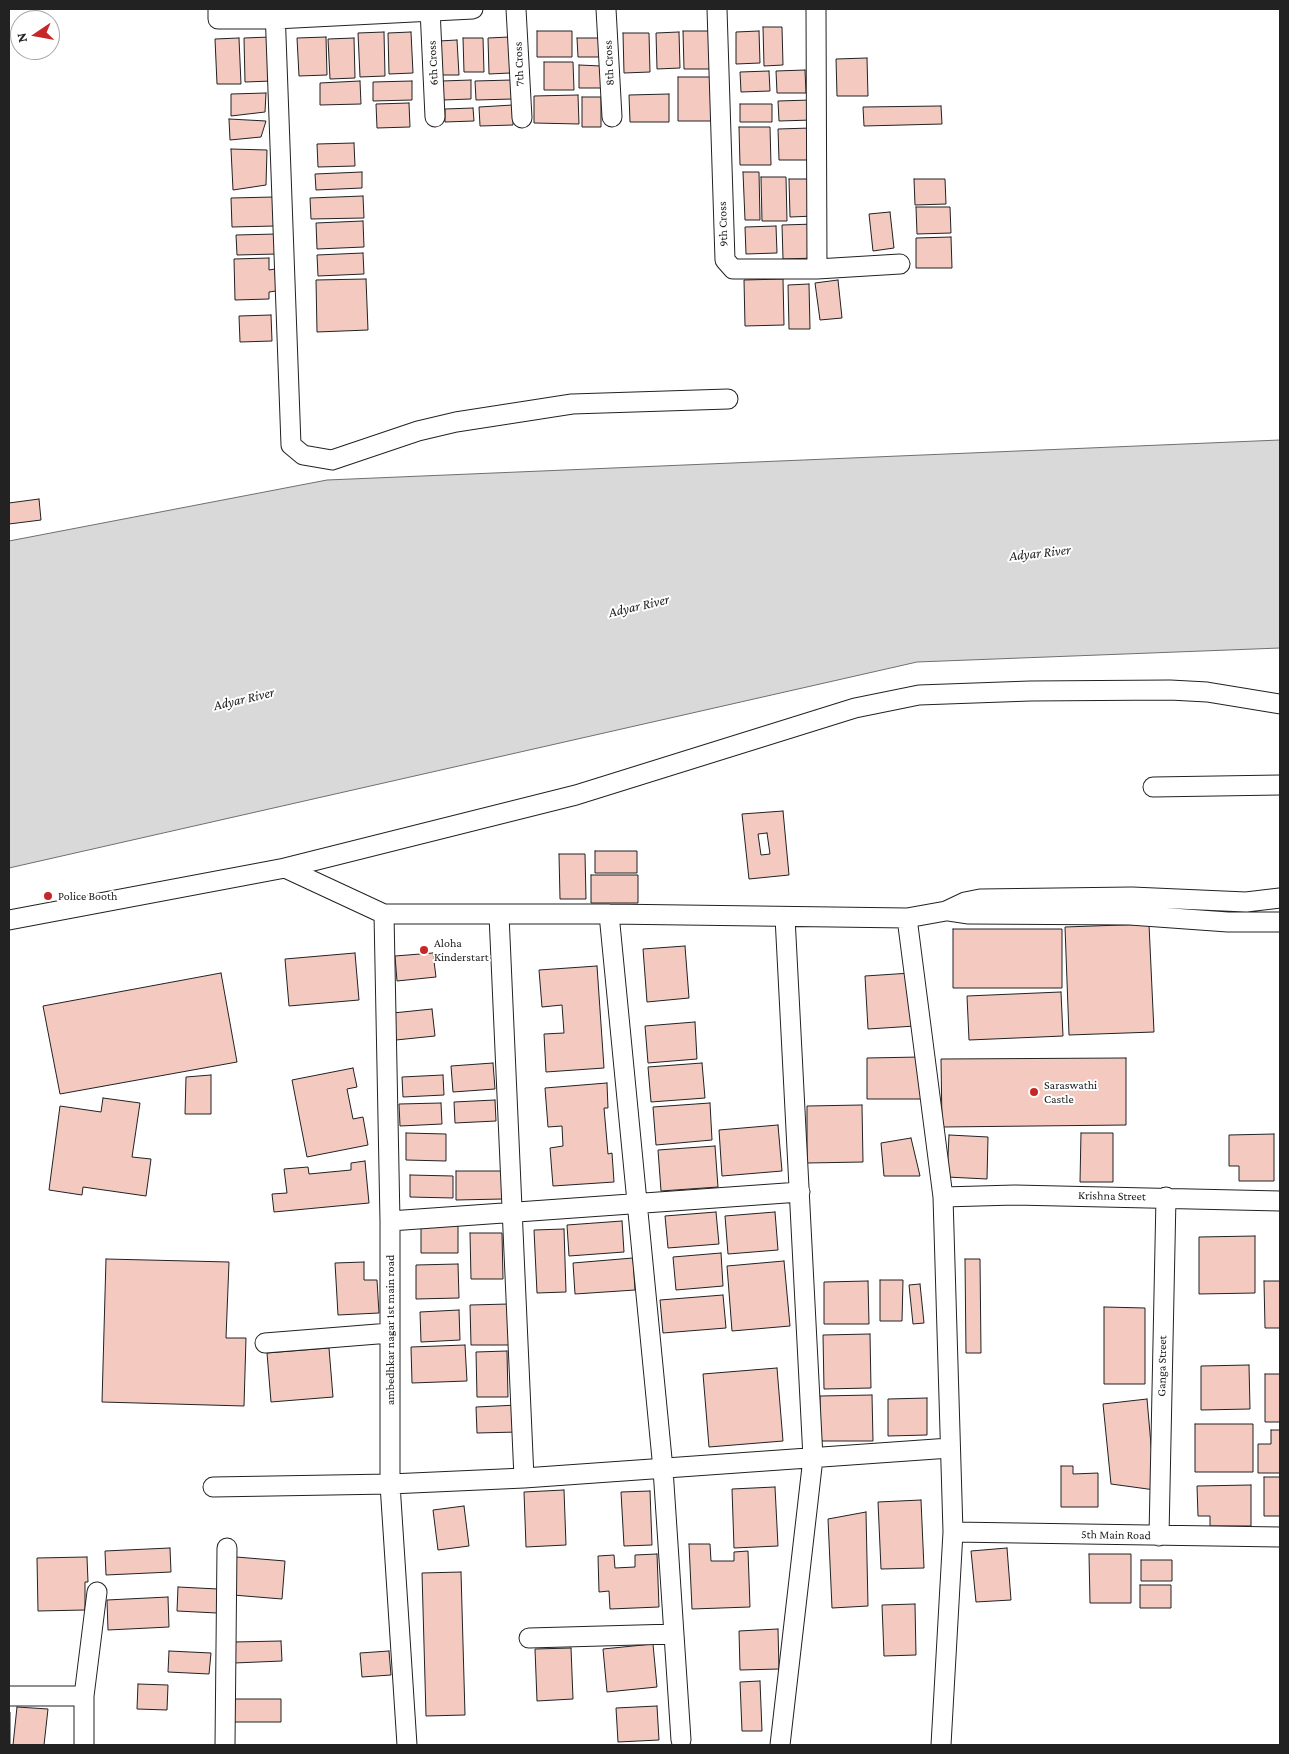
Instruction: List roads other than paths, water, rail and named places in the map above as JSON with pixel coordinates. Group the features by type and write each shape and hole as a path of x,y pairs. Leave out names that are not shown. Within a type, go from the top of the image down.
{"street":[{"path":"218,14 473,9"},
{"name":"7th Cross","path":"516,9 522,118"},
{"name":"8th Cross","path":"606,9 612,117"},
{"name":"9th Cross","path":"717,9 724,260 733,269 817,269 900,264"},
{"path":"816,9 817,269"},
{"name":"6th Cross","path":"430,10 435,117"},
{"path":"275,14 291,445 303,455 332,460 418,431 456,422 572,404 728,399"},
{"path":"9,920 285,868 576,795 855,708 918,695 1030,691 1170,690 1207,692 1280,704"},
{"path":"1153,787 1280,785"},
{"path":"285,868 384,914 609,914 907,918 946,910 965,902 980,900 1131,906 1246,902 1280,898"},
{"path":"1131,906 1228,922 1280,922"},
{"name":"ambedhkar nagar 1st main road","path":"384,914 390,1221 390,1484 407,1745"},
{"path":"609,914 663,1469 681,1740"},
{"path":"500,915 524,1478"},
{"path":"780,1745 813,1458 785,917"},
{"path":"907,918 943,1197 953,1532 941,1745"},
{"path":"390,1221 800,1192"},
{"name":"Krishna Street","path":"943,1197 1016,1195 1280,1201"},
{"name":"Ganga Street","path":"1159,1536 1166,1197"},
{"path":"265,1343 390,1333"},
{"path":"213,1488 390,1484 524,1478 950,1448"},
{"name":"5th Main Road","path":"953,1532 1280,1537"},
{"path":"225,1745 227,1548"},
{"path":"84,1745 84,1696 97,1592"},
{"path":"529,1638 674,1634"},
{"path":"9,1696 84,1696"}],"water":[{"name":"Adyar River","path":"1280,440 1280,648 917,662 9,868 9,541 327,480"}],"place":[{"name":"Police Booth","path":"48,896"},
{"name":"Aloha Kinderstart","path":"424,950"},
{"name":"Saraswathi Castle","path":"1034,1092"}]}
